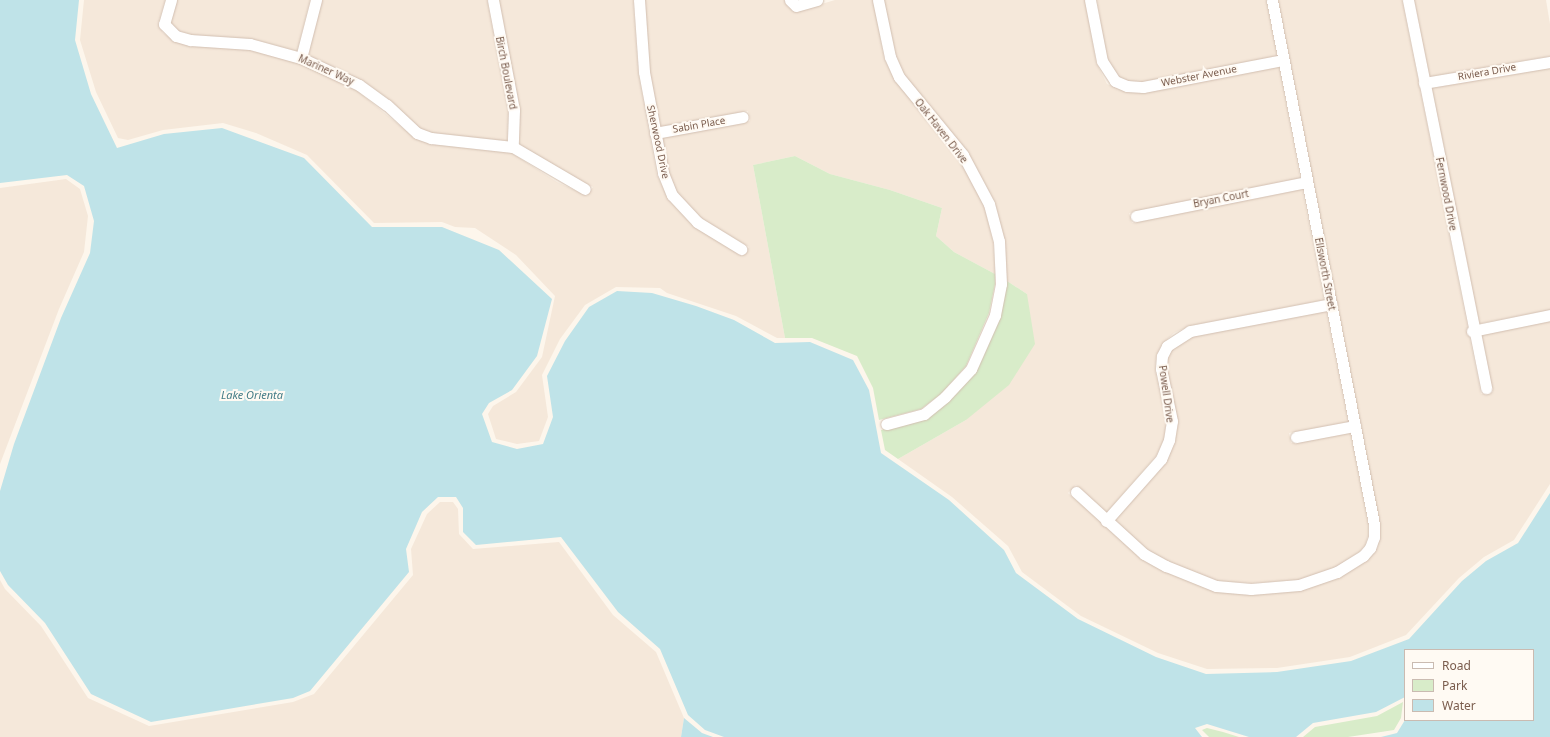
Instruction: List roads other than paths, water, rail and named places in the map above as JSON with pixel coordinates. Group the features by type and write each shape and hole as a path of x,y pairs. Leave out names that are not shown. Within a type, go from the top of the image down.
{"street":[{"name":"Mariner Way","path":"171,0 164,24 176,36 190,40 250,44 301,58 359,85 387,105 417,134 431,138 512,147 560,177 585,189"},
{"path":"301,58 316,0"},
{"name":"Birch Boulevard","path":"493,0 514,110 512,147"},
{"name":"Sherwood Drive","path":"639,0 644,72 663,174 672,195 697,222 741,249"},
{"path":"790,0 796,6 817,0"},
{"name":"Oak Haven Drive","path":"878,0 890,57 899,77 963,155 989,204 998,241 1001,284 995,315 971,369 945,397 924,414 886,424"},
{"name":"Webster Avenue","path":"1090,0 1102,61 1115,81 1127,86 1143,87 1283,60"},
{"name":"Ellsworth Street","path":"1106,521 1144,554 1166,566 1216,586 1251,589 1299,585 1337,572 1363,556 1370,548 1374,536 1374,524 1306,182 1272,0"},
{"name":"Fernwood Drive","path":"1408,0 1472,331 1486,388"},
{"name":"Riviera Drive","path":"1424,83 1550,62"},
{"name":"Sabin Place","path":"655,133 743,117"},
{"name":"Bryan Court","path":"1136,216 1306,182"},
{"name":"Powell Drive","path":"1106,521 1161,459 1169,440 1172,421 1161,369 1162,356 1167,346 1190,331 1331,304"},
{"path":"1472,331 1550,315"},
{"path":"1296,437 1355,426"},
{"path":"1076,492 1106,521"}],"water":[{"name":"Lake Orienta","path":"0,0 79,0 75,40 91,94 117,148 164,134 222,128 304,158 372,227 442,227 499,250 552,299 537,356 512,390 489,403 482,414 492,442 517,449 543,444 553,417 547,376 565,341 589,307 617,291 652,293 696,306 734,320 775,343 810,342 853,360 869,390 881,453 949,500 1004,550 1016,573 1078,619 1156,657 1206,674 1277,672 1351,661 1409,639 1462,581 1486,561 1518,543 1550,493 1550,737 1381,737 1397,733 1404,721 1534,721 1534,649 1404,649 1404,698 1376,712 1313,723 1296,737 1249,737 1207,724 1195,728 1202,737 724,737 705,730 688,715 660,649 618,612 561,537 476,545 463,532 463,508 456,497 438,497 422,512 406,549 409,572 310,691 293,698 151,722 91,694 45,623 8,585 0,571 0,491 14,444 61,318 90,253 94,221 84,186 67,175 0,183"},
{"path":"684,718 702,733 713,737 681,737"}]}
